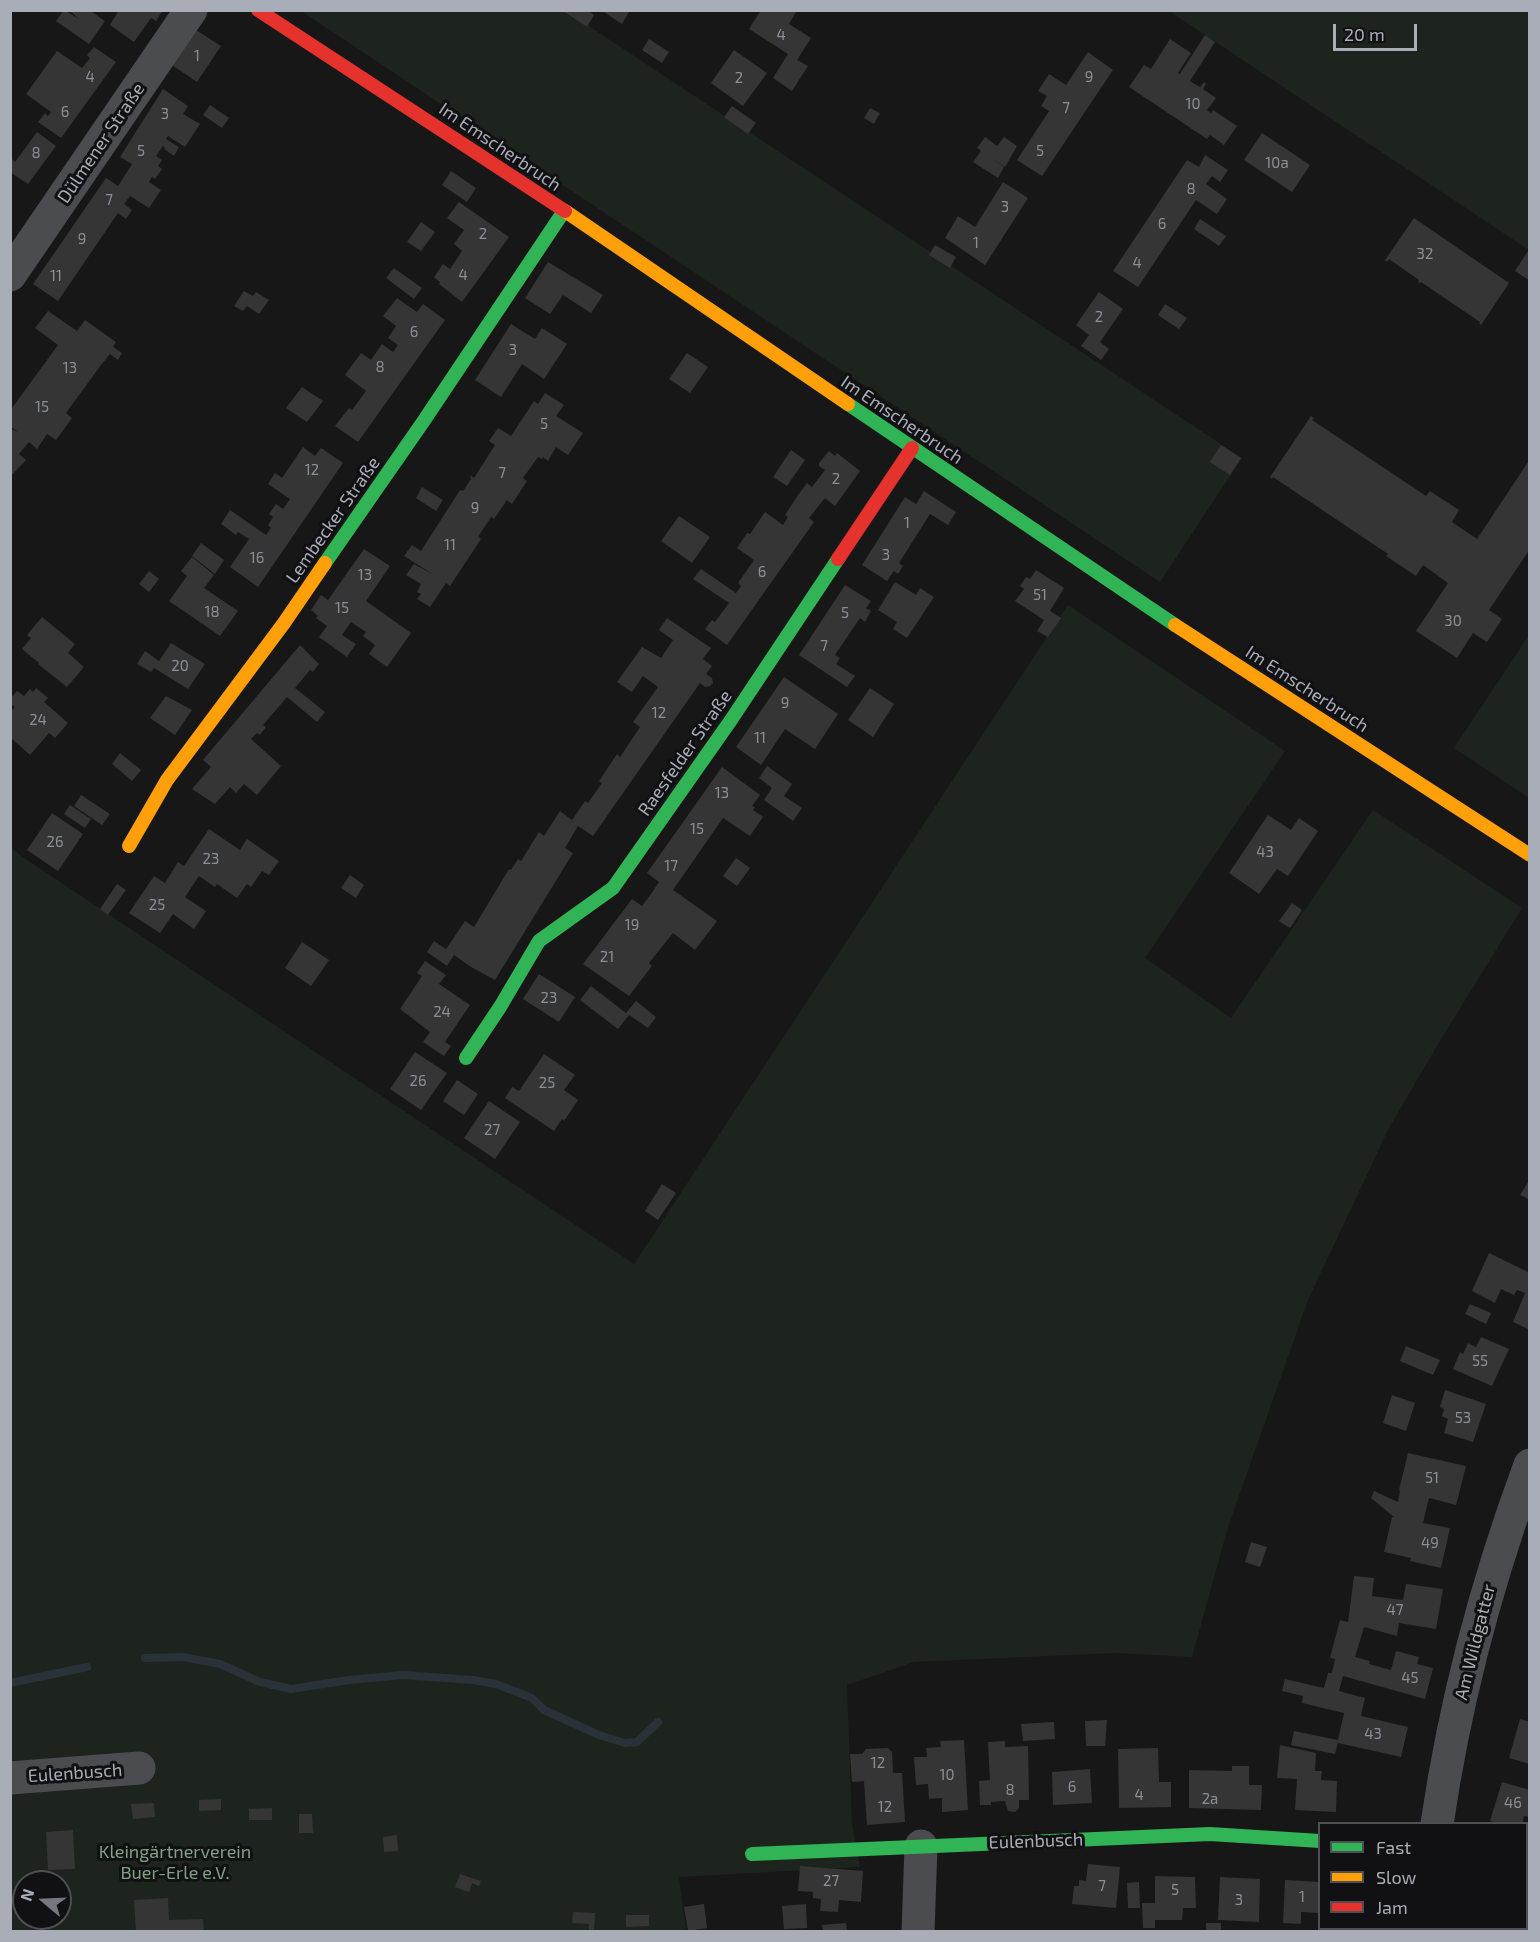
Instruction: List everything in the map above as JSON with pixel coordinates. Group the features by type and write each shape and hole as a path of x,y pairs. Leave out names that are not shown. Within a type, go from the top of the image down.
{"street":[{"name":"Dülmener Straße","path":"10,275 191,10"},
{"name":"Im Emscherbruch","path":"258,10 564,211 1163,617 1530,855"},
{"name":"Lembecker Straße","path":"129,846 167,780 284,623 423,422 564,211"},
{"name":"Raesfelder Straße","path":"466,1058 500,1007 539,941 613,888 730,720 912,448"},
{"name":"Am Wildgatter","path":"1437,1822 1447,1758 1467,1669 1491,1580 1526,1484"},
{"name":"Eulenbusch","path":"10,1778 139,1768"},
{"name":"Eulenbusch","path":"752,1854 1210,1834 1318,1841"},
{"path":"918,1932 921,1846"}],"green space":[{"path":"301,11 566,11 1242,458 1160,582"},
{"path":"1169,11 1529,11 1529,250"},
{"name":"Kleingärtnerverein Buer-Erle e.V.","path":"1068,605 1285,751 1145,958 1231,1018 1373,810 1522,908 1389,1128 1308,1300 1228,1527 1192,1657 1116,1653 914,1662 847,1685 852,1825 860,1867 679,1877 686,1931 11,1932 10,846 21,856 634,1264"},
{"path":"1529,635 1529,798 1454,748"}],"building":[{"path":"64,10 79,19 71,12 73,10 89,10 105,21 89,44 56,21"},
{"path":"119,10 163,10 156,21 151,18 134,42 110,25"},
{"path":"562,10 588,10 594,15 587,27"},
{"path":"601,10 630,10 622,24"},
{"path":"761,10 797,10 789,24 811,38 797,60 808,66 792,91 773,78 788,54 749,29"},
{"path":"196,30 221,46 197,82 172,65"},
{"path":"1205,35 1215,42 1190,81 1200,87 1204,82 1206,84 1203,89 1216,98 1207,110 1211,113 1213,110 1237,126 1224,145 1210,135 1207,139 1129,87 1144,65 1151,69 1170,39 1191,53 1178,73 1180,74"},
{"path":"649,39 669,52 662,63 642,50"},
{"path":"94,47 116,62 61,138 38,122 45,113 48,116 51,112 26,94 57,51 82,68 90,58 87,55"},
{"path":"734,50 767,73 743,106 711,83"},
{"path":"1088,52 1113,70 1042,176 1017,160 1049,111 1041,106 1047,96 1038,91 1049,74 1066,85"},
{"path":"163,89 188,106 183,114 200,124 185,147 168,136 166,139 179,147 174,156 163,146 156,156 162,160 158,166 162,169 155,179 152,177 149,182 161,190 149,208 130,196 124,204 132,210 126,219 118,213 58,301 33,284 106,178 118,186 132,164 120,157"},
{"path":"210,105 229,118 222,128 203,115"},
{"path":"732,106 756,123 748,134 724,117"},
{"path":"870,108 880,113 874,124 864,118"},
{"path":"37,132 56,146 28,184 10,172 10,162 12,159 15,162"},
{"path":"1262,133 1310,165 1292,192 1244,160"},
{"path":"985,137 997,146 1004,137 1017,146 1005,167 991,158 1004,167 998,178 973,162 981,151 977,148"},
{"path":"1205,155 1228,170 1220,182 1212,176 1206,184 1227,199 1217,214 1196,200 1138,287 1113,271 1187,160 1199,167"},
{"path":"451,171 476,188 467,202 442,185"},
{"path":"1003,182 1028,198 985,265 945,238 958,216 975,227"},
{"path":"459,202 509,237 462,302 439,284 440,282 434,277 443,264 450,269 462,251 454,244 464,230 447,218"},
{"path":"1414,218 1509,283 1481,325 1480,322 1418,282 1419,280 1389,259 1387,262 1385,260"},
{"path":"1200,219 1226,236 1219,246 1194,229"},
{"path":"421,222 435,232 421,251 407,242"},
{"path":"935,245 956,257 950,268 929,255"},
{"path":"1530,248 1530,281 1515,271"},
{"path":"548,262 603,295 591,313 563,295 550,314 525,298"},
{"path":"394,268 422,288 414,299 386,278"},
{"path":"244,291 253,296 256,292 269,300 259,314 247,306 243,311 234,306"},
{"path":"1099,292 1123,309 1100,342 1109,349 1101,360 1081,346 1089,335 1076,325"},
{"path":"397,298 417,312 423,304 445,320 358,442 335,426 349,408 352,410 366,391 345,375 361,353 371,360 382,344 393,352 398,345 388,338 396,326 383,316"},
{"path":"1165,304 1187,318 1179,329 1158,315"},
{"path":"48,311 77,331 85,320 116,342 113,347 122,353 118,360 110,354 101,365 66,413 72,418 56,440 47,434 37,449 29,442 19,454 26,460 10,477 10,428 18,432 10,426 10,407 12,408 58,345 35,328"},
{"path":"511,324 535,339 542,328 567,344 544,379 522,364 501,397 475,380"},
{"path":"687,353 708,367 690,393 669,379"},
{"path":"302,387 323,401 307,422 286,408"},
{"path":"545,393 564,405 556,416 583,433 568,455 556,447 548,461 543,457 542,459 538,457 523,478 527,481 512,504 507,500 494,519 491,517 478,537 481,539 450,586 446,583 430,607 417,599 421,594 417,592 421,584 406,575 414,564 434,575 404,556 412,545 421,551 460,490 463,491 471,479 470,475 474,478 495,445 489,441 498,428 511,436 534,401 538,404"},
{"path":"1311,416 1314,418 1312,420 1426,496 1430,491 1459,510 1452,522 1477,539 1530,459 1530,549 1489,610 1502,619 1487,642 1473,633 1457,658 1416,631 1448,583 1423,565 1416,576 1386,556 1388,554 1270,477"},
{"path":"1221,445 1241,458 1230,475 1210,462"},
{"path":"303,447 315,456 321,448 343,463 258,587 230,567 249,539 238,532 236,535 221,524 230,510 266,535 271,528 268,525 273,517 269,514 276,504 283,509 290,499 268,484 275,473 282,478"},
{"path":"791,450 805,460 787,486 773,477"},
{"path":"829,451 835,456 837,453 860,471 835,506 825,498 809,518 814,522 727,645 705,629 712,620 715,622 729,603 693,579 701,569 736,593 741,586 738,583 754,560 737,548 765,512 783,525 788,517 785,515 807,483 812,487 825,470 819,466 819,463"},
{"path":"422,487 443,500 436,511 416,498"},
{"path":"924,491 956,512 948,525 930,514 899,563 903,566 898,574 894,571 887,581 862,565 905,497 916,504"},
{"path":"679,516 710,537 692,563 661,541"},
{"path":"201,543 224,560 215,574 192,556"},
{"path":"364,549 390,566 366,601 411,633 387,667 369,654 375,645 363,636 366,632 351,622 342,635 356,644 347,657 319,637 327,626 316,618 318,616 311,610 321,595 328,600"},
{"path":"192,557 214,575 204,588 238,611 220,636 169,601 187,576 181,571"},
{"path":"1036,570 1064,588 1050,611 1061,618 1048,637 1037,631 1044,620 1015,601 1024,589 1020,586 1026,577 1030,579"},
{"path":"149,571 159,579 149,592 139,584"},
{"path":"895,582 916,595 920,588 934,597 907,638 893,629 897,622 878,610"},
{"path":"845,585 871,601 866,608 871,611 865,622 860,618 835,655 840,658 836,664 855,676 847,687 799,655"},
{"path":"42,617 75,644 68,653 84,667 67,687 22,649 31,638 27,635"},
{"path":"667,618 711,648 703,659 712,666 706,674 712,678 713,683 705,687 700,683 593,836 578,826 565,848 573,853 495,980 454,955 447,966 427,952 434,941 446,949 465,921 474,927 509,869 511,870 518,859 521,861 539,832 544,836 560,811 572,820 585,801 588,803 602,783 599,781 617,754 620,757 640,727 633,722 658,687 643,676 632,692 617,682 642,647 661,658 673,640 659,630"},
{"path":"171,643 205,664 188,689 154,668 151,672 137,664 145,651 159,661"},
{"path":"300,645 319,664 313,672 310,670 295,688 325,712 317,722 287,697 263,725 266,727 260,735 257,733 251,739 281,766 257,795 244,784 236,793 230,787 215,804 192,789 211,767 203,760"},
{"path":"784,677 838,714 815,749 785,729 761,765 736,747"},
{"path":"36,688 48,698 44,702 68,723 55,738 49,733 30,755 10,737 10,712 15,707 10,704 10,699 17,691 24,696 30,689 33,692"},
{"path":"870,688 894,704 873,737 848,720"},
{"path":"166,696 192,710 175,735 150,718"},
{"path":"120,753 141,770 132,781 112,764"},
{"path":"767,766 792,784 784,796 802,808 793,821 764,800 772,788 759,778"},
{"path":"722,767 760,795 752,806 755,807 753,810 763,817 750,836 723,818 673,890 717,921 695,950 673,933 649,963 652,966 629,996 583,964 632,899 642,906 651,894 659,882 647,873"},
{"path":"81,795 110,814 102,825 74,806"},
{"path":"70,805 91,819 85,828 64,814"},
{"path":"52,813 83,834 58,871 27,850"},
{"path":"1268,815 1291,830 1299,818 1318,831 1288,876 1277,869 1259,894 1229,873"},
{"path":"209,829 240,850 247,839 279,861 269,875 262,871 251,887 247,884 237,898 217,884 215,887 199,876 185,897 206,911 194,929 173,914 160,933 129,913 154,876 165,883 178,862 184,866"},
{"path":"736,858 750,868 737,886 723,876"},
{"path":"350,875 364,885 356,898 341,888"},
{"path":"117,884 126,890 108,915 100,909"},
{"path":"1292,903 1302,910 1290,928 1279,921"},
{"path":"302,942 329,960 311,986 285,968"},
{"path":"425,961 446,975 439,984 470,1005 445,1042 451,1046 444,1056 423,1042 430,1032 400,1009 422,976 417,973"},
{"path":"539,974 575,997 559,1022 523,999"},
{"path":"591,986 626,1013 636,1001 656,1017 648,1028 629,1015 618,1029 580,1000"},
{"path":"415,1052 447,1073 421,1110 390,1089"},
{"path":"544,1054 575,1075 564,1090 578,1100 554,1131 505,1098 512,1087 519,1091"},
{"path":"457,1080 478,1094 464,1115 443,1101"},
{"path":"489,1101 520,1122 495,1159 464,1138"},
{"path":"1530,1179 1530,1200 1520,1195"},
{"path":"662,1184 676,1193 658,1220 645,1211"},
{"path":"1489,1253 1530,1273 1530,1330 1513,1322 1525,1293 1517,1290 1514,1295 1501,1289 1495,1303 1472,1291"},
{"path":"1470,1304 1491,1313 1486,1324 1465,1314"},
{"path":"1481,1337 1509,1349 1492,1386 1453,1369 1460,1352 1463,1354 1468,1343 1476,1347"},
{"path":"1406,1346 1440,1360 1433,1375 1400,1361"},
{"path":"1445,1390 1486,1404 1473,1442 1444,1433 1448,1419 1442,1416 1444,1409 1440,1407"},
{"path":"1392,1395 1415,1403 1406,1431 1383,1423"},
{"path":"1408,1453 1466,1466 1456,1505 1429,1498 1426,1510 1423,1523 1450,1528 1441,1568 1384,1552 1392,1517 1394,1517 1371,1498 1374,1491 1398,1502"},
{"path":"1251,1542 1267,1547 1260,1567 1245,1562"},
{"path":"1354,1576 1374,1578 1372,1596 1403,1600 1406,1584 1443,1589 1436,1629 1399,1623 1397,1636 1364,1627 1355,1657 1370,1661 1369,1664 1391,1670 1396,1651 1419,1657 1417,1664 1433,1668 1425,1699 1343,1676 1339,1691 1365,1698 1361,1716 1408,1727 1401,1757 1338,1743 1335,1754 1291,1745 1294,1731 1338,1740 1344,1713 1302,1703 1303,1696 1282,1691 1285,1679 1324,1688 1328,1673 1332,1673 1335,1659 1330,1658 1340,1620 1348,1622"},
{"path":"1520,1719 1530,1722 1530,1764 1509,1758"},
{"path":"1107,1720 1105,1746 1086,1746 1085,1721"},
{"path":"1054,1722 1055,1739 1023,1741 1021,1724"},
{"path":"964,1740 968,1810 942,1812 942,1798 929,1799 928,1784 916,1785 914,1757 927,1757 926,1748 941,1747 940,1741"},
{"path":"1005,1741 1005,1747 1028,1746 1029,1800 1019,1800 1019,1808 1015,1812 1008,1811 1005,1801 980,1805 979,1781 990,1780 988,1742"},
{"path":"1280,1745 1316,1753 1315,1771 1322,1771 1321,1780 1337,1781 1336,1812 1295,1810 1297,1779 1277,1778"},
{"path":"888,1748 892,1752 893,1773 902,1773 905,1822 867,1825 864,1781 852,1782 850,1754 862,1754 866,1749"},
{"path":"1158,1748 1159,1782 1171,1782 1171,1807 1119,1808 1118,1749"},
{"path":"1232,1766 1249,1766 1249,1785 1262,1785 1261,1810 1189,1808 1189,1770 1232,1771"},
{"path":"1090,1769 1092,1803 1053,1805 1052,1772"},
{"path":"1502,1782 1530,1790 1530,1817 1524,1816 1522,1822 1490,1821"},
{"path":"221,1799 221,1810 199,1811 199,1800"},
{"path":"154,1803 155,1817 133,1819 131,1804"},
{"path":"272,1808 272,1820 249,1820 249,1809"},
{"path":"299,1814 312,1814 313,1833 299,1833"},
{"path":"73,1830 75,1869 48,1870 46,1832"},
{"path":"397,1835 398,1851 384,1852 383,1837"},
{"path":"1088,1864 1120,1867 1116,1908 1072,1904 1074,1886 1079,1886 1079,1880 1086,1881"},
{"path":"800,1866 863,1871 861,1902 839,1900 838,1912 820,1911 821,1899 813,1898 813,1892 798,1891"},
{"path":"460,1874 481,1881 479,1886 472,1883 469,1892 455,1887"},
{"path":"1155,1876 1195,1877 1196,1908 1183,1908 1182,1920 1155,1920 1155,1928 1143,1928 1142,1903 1155,1903"},
{"path":"1220,1877 1260,1879 1259,1922 1218,1920"},
{"path":"1285,1880 1318,1882 1318,1913 1301,1912 1301,1924 1283,1923"},
{"path":"1139,1882 1140,1908 1128,1908 1127,1883"},
{"path":"168,1898 169,1920 203,1919 204,1932 136,1932 134,1900"},
{"path":"704,1904 707,1928 688,1931 684,1907"},
{"path":"806,1904 807,1928 784,1929 782,1906"},
{"path":"573,1912 595,1913 594,1930 589,1930 589,1924 572,1923"},
{"path":"626,1915 649,1915 649,1926 626,1927"},
{"path":"846,1923 847,1932 823,1932 822,1925"},
{"path":"1206,1923 1221,1923 1221,1932 1206,1932"},
{"path":"1347,1930 1388,1930 1388,1932 1347,1932"},
{"path":"1455,1930 1504,1930 1503,1932 1455,1932"}],"waterway":[{"path":"145,1658 183,1657 220,1664 260,1682 291,1689 403,1675 496,1684 532,1698 544,1710 599,1735 625,1743 637,1742 658,1722"},
{"path":"10,1683 87,1667"}],"traffic: fast":[{"path":"325,563 423,422 564,211"},
{"path":"848,404 1175,625"},
{"path":"466,1058 500,1007 539,941 613,888 731,720 838,559"},
{"path":"752,1854 1210,1834 1318,1841"}],"traffic: slow":[{"path":"565,211 848,404"},
{"path":"129,846 167,780 284,623 325,563"},
{"path":"1175,625 1530,855"}],"traffic: jam":[{"path":"258,10 565,211"},
{"path":"838,559 912,448"}]}
